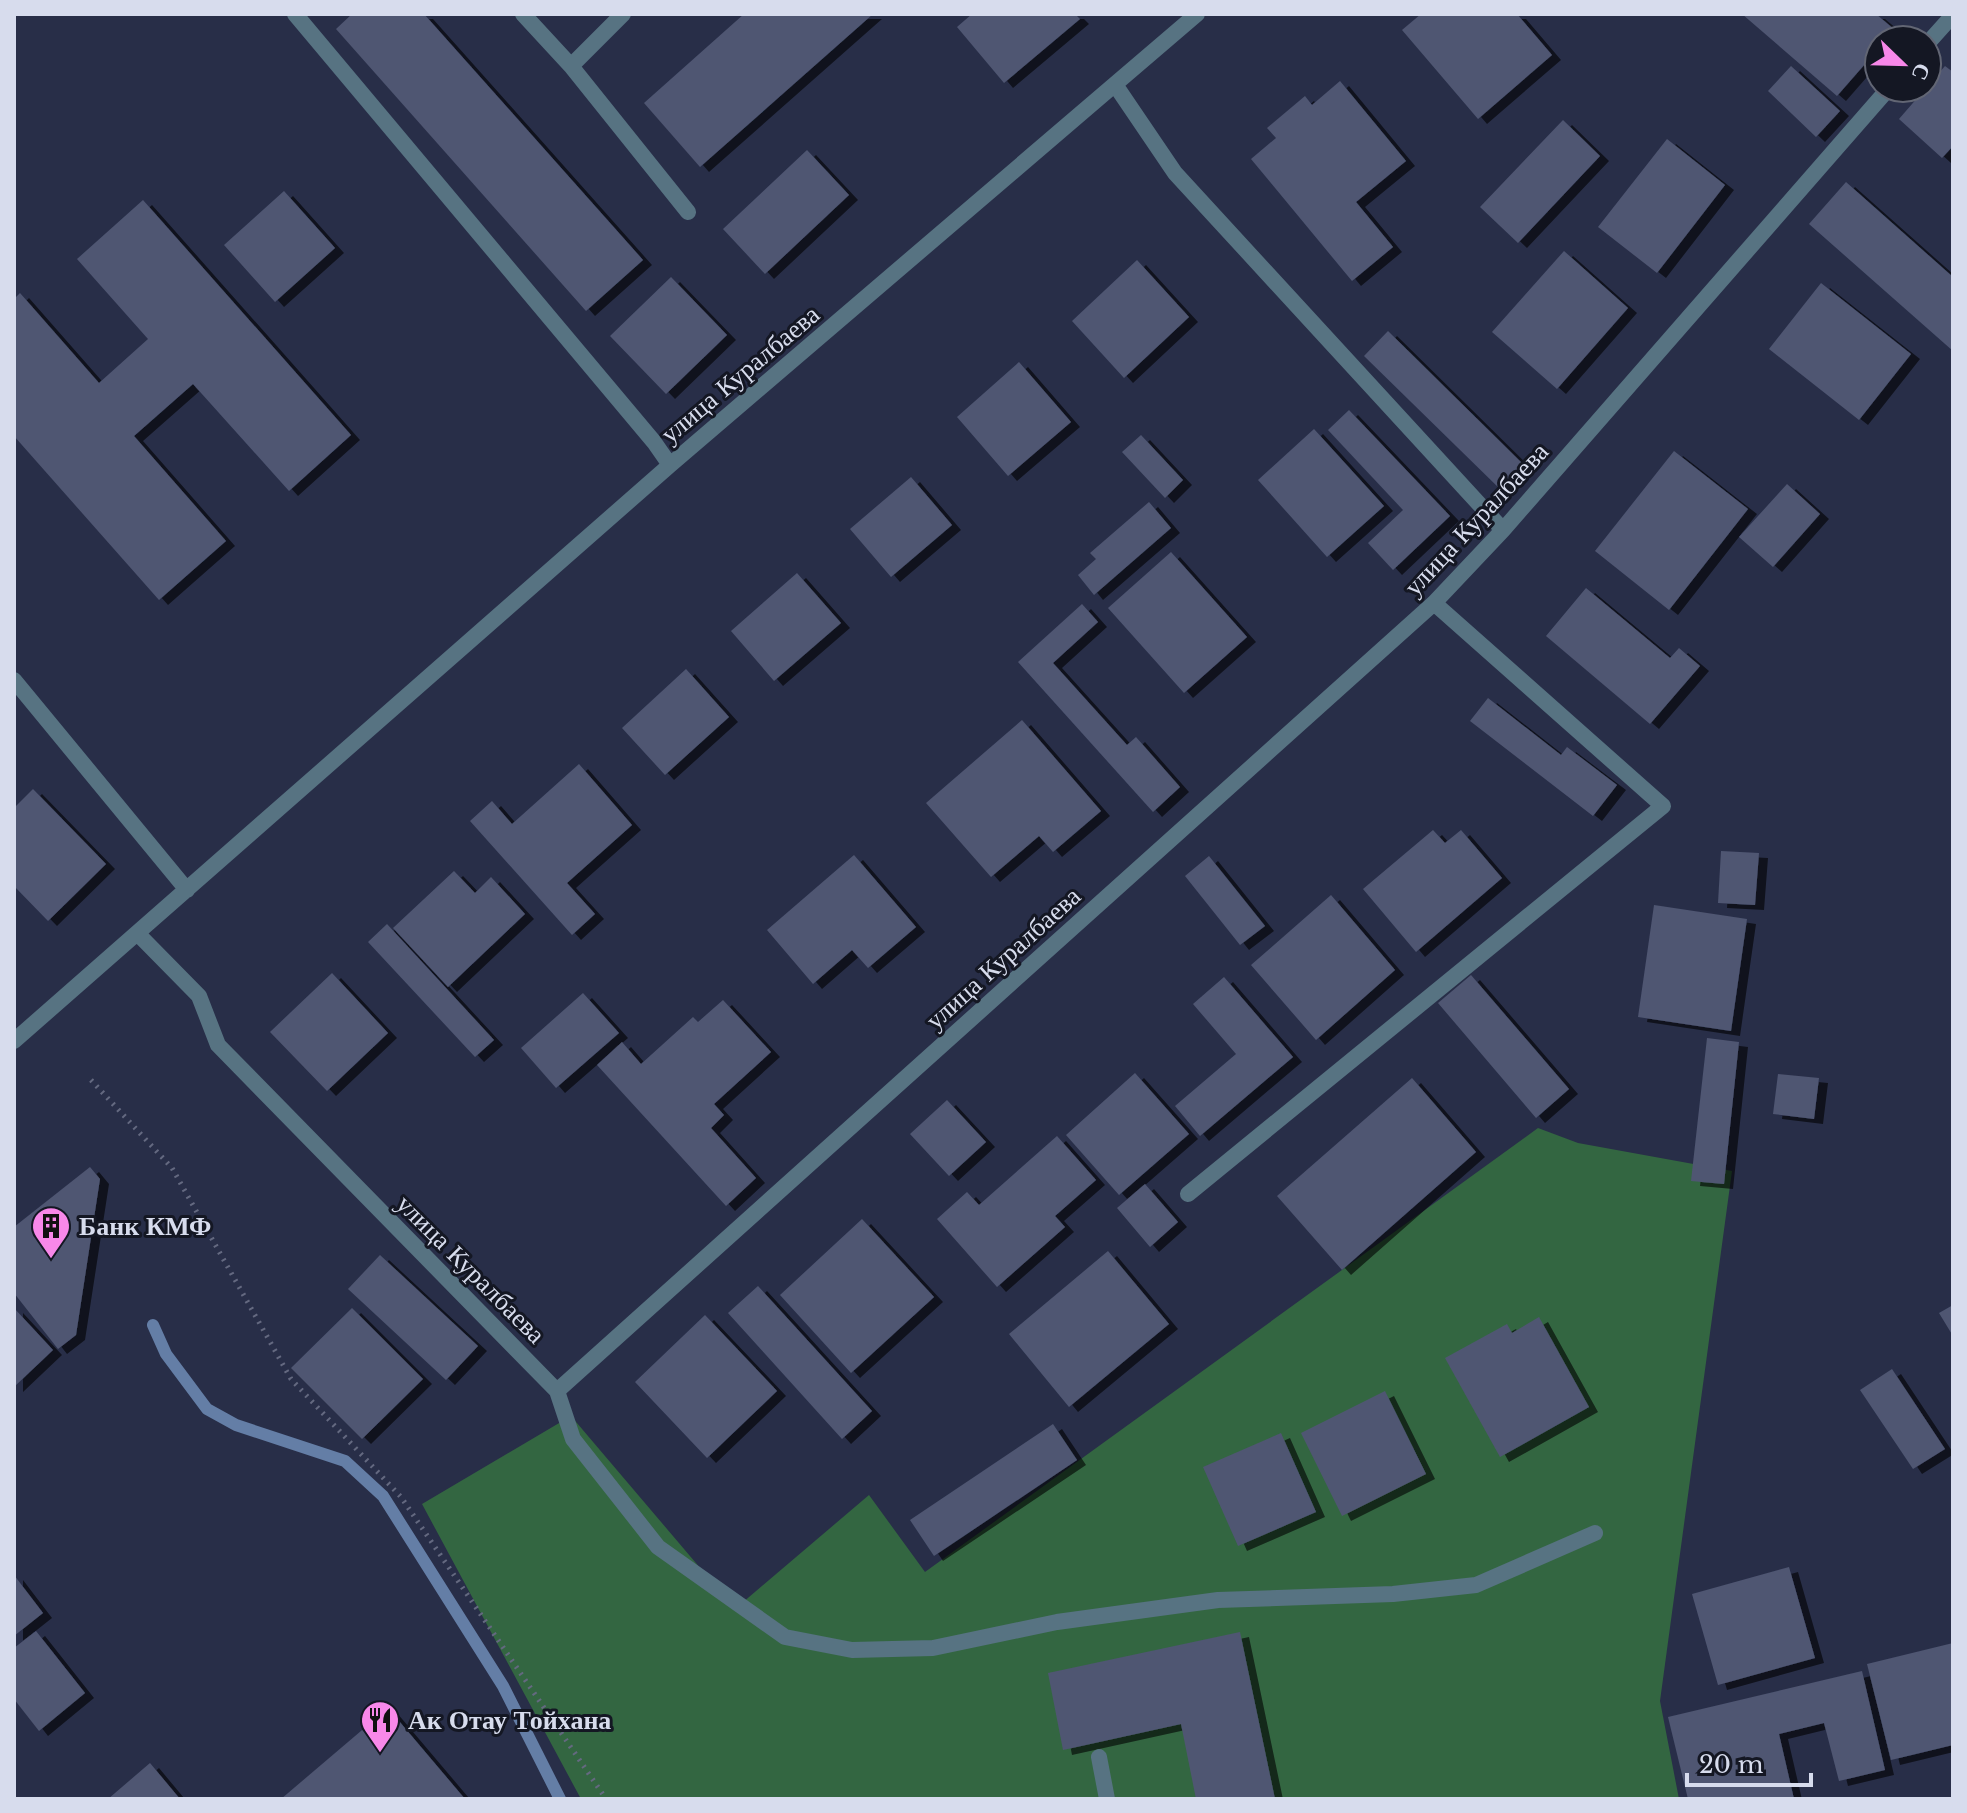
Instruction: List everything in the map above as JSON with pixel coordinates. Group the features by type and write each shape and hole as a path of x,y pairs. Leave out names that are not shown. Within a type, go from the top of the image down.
{"street":[{"path":"295,14 654,442 670,465"},
{"path":"523,14 571,66 688,212"},
{"path":"571,66 623,14"},
{"name":"улица Куралбаева","path":"14,1041 670,465 1197,14"},
{"path":"1116,86 1175,173 1503,530"},
{"name":"улица Куралбаева","path":"138,934 199,996 218,1045 557,1391 1434,603 1503,530 1875,104"},
{"path":"1188,1194 1663,806 1434,603"},
{"path":"14,680 187,890"},
{"path":"557,1391 573,1439 658,1547 785,1637 852,1650 933,1648 1057,1622 1218,1600 1393,1594 1476,1585 1595,1533"},
{"path":"1099,1757 1107,1799"}],"path":[{"path":"91,1080 172,1168 291,1379 401,1497 606,1799"}],"green space":[{"path":"1538,1128 1578,1143 1732,1171 1660,1701 1679,1799 581,1799 422,1504 571,1416 735,1609 869,1495 925,1572"}],"building":[{"path":"352,14 424,14 643,260 586,311 336,29"},
{"path":"744,14 873,14 700,167 644,103"},
{"path":"972,14 1075,14 1080,19 1004,83 957,27"},
{"path":"1421,14 1517,14 1552,55 1478,119 1402,30"},
{"path":"1742,14 1876,14 1888,24 1863,24 1863,66 1837,96"},
{"path":"1791,66 1840,111 1816,137 1768,91"},
{"path":"1945,66 1953,72 1953,146 1942,158 1899,119 1912,104 1943,104"},
{"path":"1340,81 1406,161 1356,202 1393,247 1352,281 1251,159 1276,138 1267,128 1305,96 1312,105"},
{"path":"1563,120 1600,156 1518,243 1480,207"},
{"path":"1667,139 1725,185 1657,273 1598,227"},
{"path":"807,150 849,195 765,274 723,229"},
{"path":"1846,182 1953,277 1953,351 1809,224"},
{"path":"284,191 335,248 275,302 224,245"},
{"path":"143,200 351,435 289,491 193,384 134,436 226,541 159,600 14,436 14,299 20,293 99,383 148,339 77,259"},
{"path":"1564,251 1628,308 1557,389 1492,332"},
{"path":"1137,260 1189,317 1124,378 1072,321"},
{"path":"671,277 727,335 666,394 610,336"},
{"path":"1821,283 1911,354 1859,420 1769,349"},
{"path":"1388,331 1526,467 1502,491 1364,356"},
{"path":"1019,362 1071,422 1008,476 957,417"},
{"path":"1349,410 1450,516 1393,570 1368,543 1403,510 1328,430"},
{"path":"1314,429 1384,506 1327,557 1258,480"},
{"path":"1141,435 1183,480 1165,498 1122,452"},
{"path":"1674,451 1748,509 1669,610 1595,551"},
{"path":"911,477 952,525 891,577 850,529"},
{"path":"1787,484 1820,514 1773,567 1739,537"},
{"path":"1149,502 1171,528 1094,595 1078,575 1096,559 1090,553"},
{"path":"1171,552 1247,637 1184,693 1108,608"},
{"path":"797,573 841,623 774,681 731,631"},
{"path":"1586,588 1670,658 1679,648 1700,666 1650,724 1546,636"},
{"path":"1082,604 1098,622 1053,663 1127,745 1136,737 1180,787 1153,812 1018,662"},
{"path":"686,669 729,717 665,775 622,728"},
{"path":"1488,698 1561,755 1567,747 1617,785 1593,816 1470,721"},
{"path":"1022,720 1101,811 1053,852 1039,836 991,877 926,803"},
{"path":"579,764 632,825 567,883 595,914 572,935 470,821 492,801 512,824"},
{"path":"33,789 106,864 48,921 14,886 14,808"},
{"path":"1433,830 1445,843 1461,830 1502,878 1416,952 1363,889"},
{"path":"1721,851 1759,853 1755,905 1718,903"},
{"path":"854,855 916,927 868,968 852,950 813,984 767,930"},
{"path":"1209,856 1265,926 1240,945 1185,876"},
{"path":"454,871 475,893 491,877 525,914 448,987 393,928"},
{"path":"1331,895 1395,970 1316,1040 1251,965"},
{"path":"1654,905 1747,919 1731,1031 1638,1017"},
{"path":"387,924 494,1040 475,1057 368,942"},
{"path":"332,973 388,1033 327,1091 270,1032"},
{"path":"1471,975 1569,1089 1536,1118 1438,1003"},
{"path":"1224,977 1293,1057 1200,1136 1175,1106 1236,1054 1193,1004"},
{"path":"583,993 619,1033 556,1088 521,1048"},
{"path":"723,1000 771,1052 714,1104 724,1115 711,1128 756,1178 726,1206 597,1065 622,1042 641,1064 693,1017 698,1022"},
{"path":"1707,1038 1739,1042 1724,1184 1691,1181"},
{"path":"1135,1073 1189,1134 1119,1195 1066,1135"},
{"path":"1778,1074 1819,1078 1814,1119 1773,1114"},
{"path":"1412,1078 1476,1152 1342,1270 1277,1196"},
{"path":"947,1100 986,1142 949,1176 910,1134"},
{"path":"1057,1136 1096,1180 1055,1216 1065,1227 997,1287 937,1219 967,1192 979,1205"},
{"name":"Банк КМФ","path":"90,1167 100,1179 76,1335 58,1349 14,1293 14,1227"},
{"path":"1145,1184 1178,1222 1150,1247 1117,1208"},
{"path":"862,1219 934,1297 851,1373 780,1295"},
{"path":"1108,1251 1169,1324 1069,1407 1009,1334"},
{"path":"380,1255 478,1346 446,1380 348,1289"},
{"path":"758,1286 872,1411 842,1439 728,1313"},
{"path":"1953,1305 1953,1336 1939,1313"},
{"path":"14,1308 53,1350 14,1387"},
{"path":"352,1308 423,1379 362,1439 291,1368"},
{"path":"705,1315 777,1391 707,1458 635,1382"},
{"path":"1539,1317 1589,1407 1500,1457 1445,1358 1507,1324 1512,1333"},
{"path":"1892,1369 1945,1449 1913,1469 1860,1390"},
{"path":"1385,1391 1426,1474 1342,1516 1301,1433"},
{"path":"1053,1424 1077,1460 934,1556 910,1520"},
{"path":"1281,1433 1316,1512 1238,1546 1203,1467"},
{"path":"1789,1567 1815,1658 1718,1685 1692,1594"},
{"path":"14,1575 43,1613 14,1636"},
{"path":"36,1631 85,1693 39,1731 14,1699 14,1648"},
{"path":"1240,1632 1275,1799 1196,1799 1181,1724 1063,1750 1048,1673"},
{"path":"1953,1643 1953,1745 1891,1760 1867,1664"},
{"path":"1862,1671 1885,1770 1839,1781 1824,1723 1779,1734 1794,1799 1688,1799 1668,1717"},
{"name":"Ак Отау Тойхана","path":"388,1708 465,1799 281,1799"},
{"path":"150,1763 180,1799 108,1799"}],"waterway":[{"path":"153,1325 166,1354 207,1409 236,1425 345,1461 383,1496 503,1686 560,1799"}],"place":[{"name":"Банк КМФ","path":"51,1260"},
{"name":"Ак Отау Тойхана","path":"380,1754"}]}
